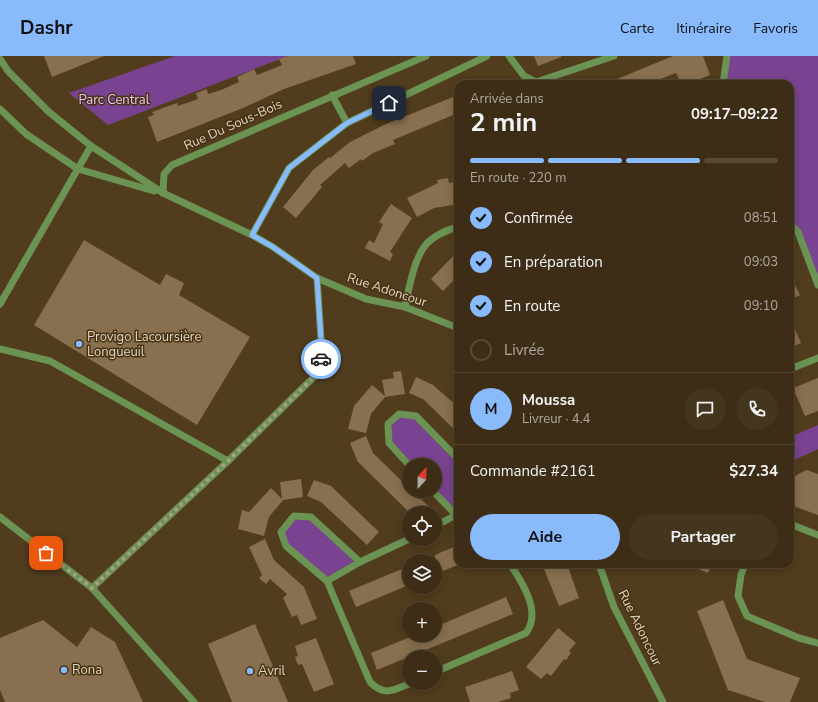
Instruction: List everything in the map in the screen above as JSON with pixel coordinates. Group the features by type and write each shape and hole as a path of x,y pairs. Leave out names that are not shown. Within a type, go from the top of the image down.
{"street":[{"name":"Rue Du Sous-Bois","path":"163,193 164,174 172,165 332,95 415,62 426,56"},
{"path":"252,235 289,168 347,123 486,56"},
{"path":"509,56 524,76 532,80"},
{"path":"542,80 614,56"},
{"path":"724,80 727,56"},
{"name":"Rue Adoncour","path":"0,59 8,71 49,112 91,146 163,193 252,235 273,247 317,278 366,299 405,307 454,326"},
{"path":"332,95 347,123"},
{"name":"Rue Adoncour","path":"0,110 26,134 78,168 163,193"},
{"path":"0,304 91,146"},
{"path":"405,307 411,278 424,247 445,231 454,228"},
{"path":"794,228 798,232 818,285"},
{"path":"794,234 798,232"},
{"path":"92,588 228,461 318,373 322,354 317,278"},
{"path":"0,349 50,361 228,461"},
{"path":"794,367 818,358"},
{"path":"402,458 388,443 388,424 399,414 416,416 454,455"},
{"path":"440,498 454,512"},
{"path":"360,562 311,517 294,516 281,532 286,546 327,581 370,682 377,689 390,692 402,687"},
{"path":"0,518 92,588 194,702"},
{"path":"442,523 454,518"},
{"path":"794,526 818,535"},
{"path":"327,581 360,562 402,542"},
{"path":"442,669 526,633 531,626 533,616 527,593 512,568"},
{"name":"Rue Adoncour","path":"601,568 614,607 663,702"},
{"path":"744,568 738,596 747,616 799,638 818,643"}],"green space":[{"name":"Parc Central","path":"175,56 288,56 108,125 69,93"},
{"path":"727,56 818,56 818,285 816,277 794,232 794,80 724,80"},
{"path":"400,417 414,419 454,460 454,508 442,495 442,458 407,458 392,442 392,425"},
{"path":"818,425 818,449 794,460 794,435"},
{"path":"296,519 310,520 355,561 327,577 288,544 284,533"}],"building":[{"path":"44,56 104,56 52,77"},
{"path":"288,56 353,56 356,64 284,89 243,108 157,142 148,117 154,115 152,112 177,103 178,106 198,99 196,93 207,89 208,94 221,90 239,82 237,77 254,69 257,75 282,65 279,59"},
{"path":"534,56 561,56 561,57 538,66"},
{"path":"673,56 703,56 710,75 698,80 679,80 676,73 658,80 615,80"},
{"path":"454,97 454,115 393,140 395,144 373,153 362,161 361,159 349,168 345,163 320,185 322,187 296,218 283,207 313,170 329,157 330,158 350,142 386,124"},
{"path":"448,178 449,183 454,182 453,205 434,208 417,217 407,198 438,183 437,180"},
{"path":"391,204 412,218 390,252 393,254 390,261 365,248 369,240 374,243 383,224 379,222"},
{"path":"84,240 160,285 166,274 184,283 179,295 250,337 197,425 34,325"},
{"path":"454,255 454,280 443,291 431,279"},
{"path":"794,283 800,295 794,298"},
{"path":"794,327 801,343 794,346"},
{"path":"401,371 405,394 385,397 371,414 366,433 348,429 354,406 372,385 385,396 382,380 394,378 393,372"},
{"path":"416,377 433,385 454,403 454,429 423,399 409,393"},
{"path":"818,378 818,411 805,416 794,388"},
{"path":"366,436 373,453 402,481 402,498 420,498 428,506 403,506 358,462 350,443"},
{"path":"807,470 818,474 818,515 796,507 794,504 794,477"},
{"path":"301,479 303,497 283,500 269,517 264,536 238,529 242,510 249,512 271,488 282,499 280,482"},
{"path":"314,480 331,486 379,532 367,545 321,502 307,496"},
{"path":"265,539 274,560 304,587 317,619 301,625 297,615 292,617 283,598 287,594 270,579 266,584 259,578 262,575 249,547"},
{"path":"454,547 454,567 442,571 442,554 437,554"},
{"path":"544,568 568,568 579,598 559,606"},
{"path":"696,568 710,568 708,573"},
{"path":"402,569 402,588 356,607 349,591"},
{"path":"506,597 513,614 426,650 402,650 402,660 377,670 371,653 402,640 402,642 442,642 442,624"},
{"path":"723,600 747,659 800,678 790,702 765,702 728,690 697,611"},
{"name":"Rona","path":"43,620 77,647 91,627 115,642 143,702 5,702 0,690 0,638"},
{"path":"255,624 288,702 232,702 208,644"},
{"path":"558,628 576,643 569,651 571,653 566,660 564,659 551,676 547,673 541,679 526,667"},
{"path":"316,638 334,684 314,692 302,664 298,665 295,657 298,656 295,646"},
{"path":"512,671 519,690 510,693 511,698 498,702 470,702 465,687"}],"way so far":[{"path":"46,553 92,588 228,461 318,373 321,359"}],"place":[{"name":"Provigo Lacoursière Longueuil","path":"79,344"},
{"name":"Rona","path":"64,670"},
{"name":"Avril","path":"250,671"}],"route":[{"path":"321,359 322,354 317,278 297,266 273,247 252,235 289,168 347,123 389,103"}]}
